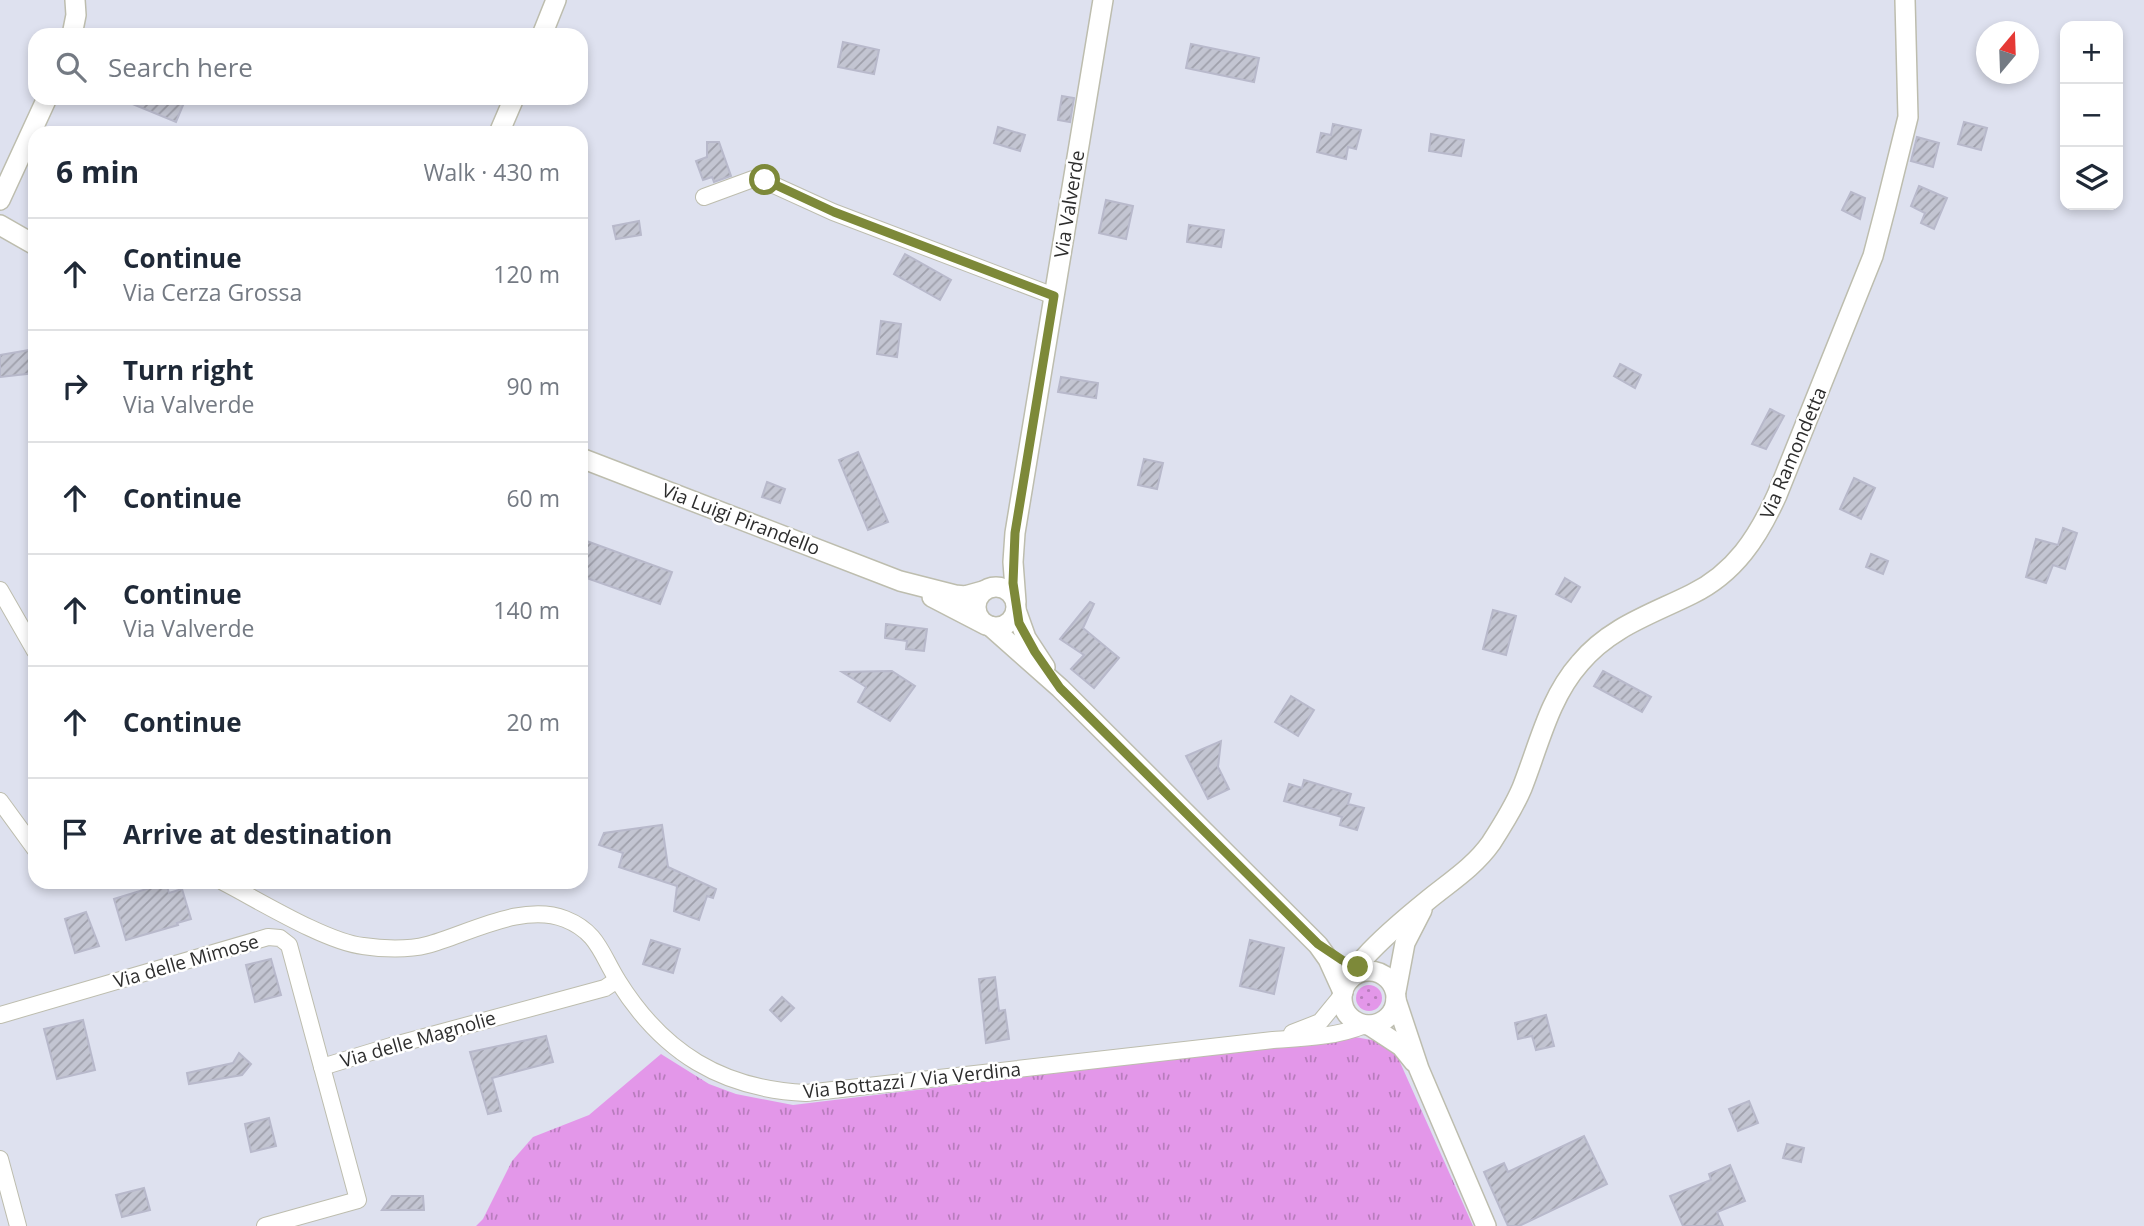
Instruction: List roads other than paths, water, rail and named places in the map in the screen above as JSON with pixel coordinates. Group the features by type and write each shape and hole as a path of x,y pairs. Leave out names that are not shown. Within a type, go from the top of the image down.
{"street":[{"path":"73,28 75,0"},
{"path":"545,28 556,0"},
{"name":"Via Valverde","path":"1015,533 1103,0"},
{"name":"Via Ramondetta","path":"1349,983 1363,958 1427,900 1472,866 1501,827 1521,789 1543,727 1560,692 1579,663 1624,625 1695,593 1720,576 1760,532 1868,268 1880,231 1908,117 1905,0"},
{"path":"34,126 44,105"},
{"path":"502,126 511,105"},
{"path":"0,201 28,140"},
{"path":"704,197 753,178 765,180 834,212 1054,296"},
{"path":"0,225 28,241"},
{"name":"Via Luigi Pirandello","path":"588,461 900,581"},
{"path":"1015,533 1003,567 976,605 980,620 1060,688 1318,944 1342,960 1349,983 1343,1003 1350,1017 1401,1046 1419,1069"},
{"path":"1015,533 1013,583 1016,606 1026,638 1060,688"},
{"path":"900,581 955,596 965,596 987,589 1006,589 1016,606"},
{"path":"900,581 988,626 996,627 1010,622 1016,606"},
{"path":"0,590 28,639"},
{"path":"0,801 28,839"},
{"name":"Via Bottazzi / Via Verdina","path":"237,889 322,932 361,946 424,946 526,914 561,917 578,924 591,934 617,980 640,1012 677,1050 720,1074 747,1084 779,1091 806,1093 1273,1040"},
{"path":"1273,1040 1317,1037 1379,1024 1388,1018 1394,1010 1405,943 1427,900"},
{"name":"Via delle Mimose","path":"0,1015 268,937 281,938 289,945 322,1067"},
{"path":"1318,944 1349,983"},
{"path":"1273,1040 1320,1022 1349,983 1363,972 1378,972 1386,977 1396,996 1419,1069 1486,1226"},
{"name":"Via delle Magnolie","path":"265,1226 358,1200 322,1067 605,988 617,980"},
{"path":"0,1159 18,1226"}]}
